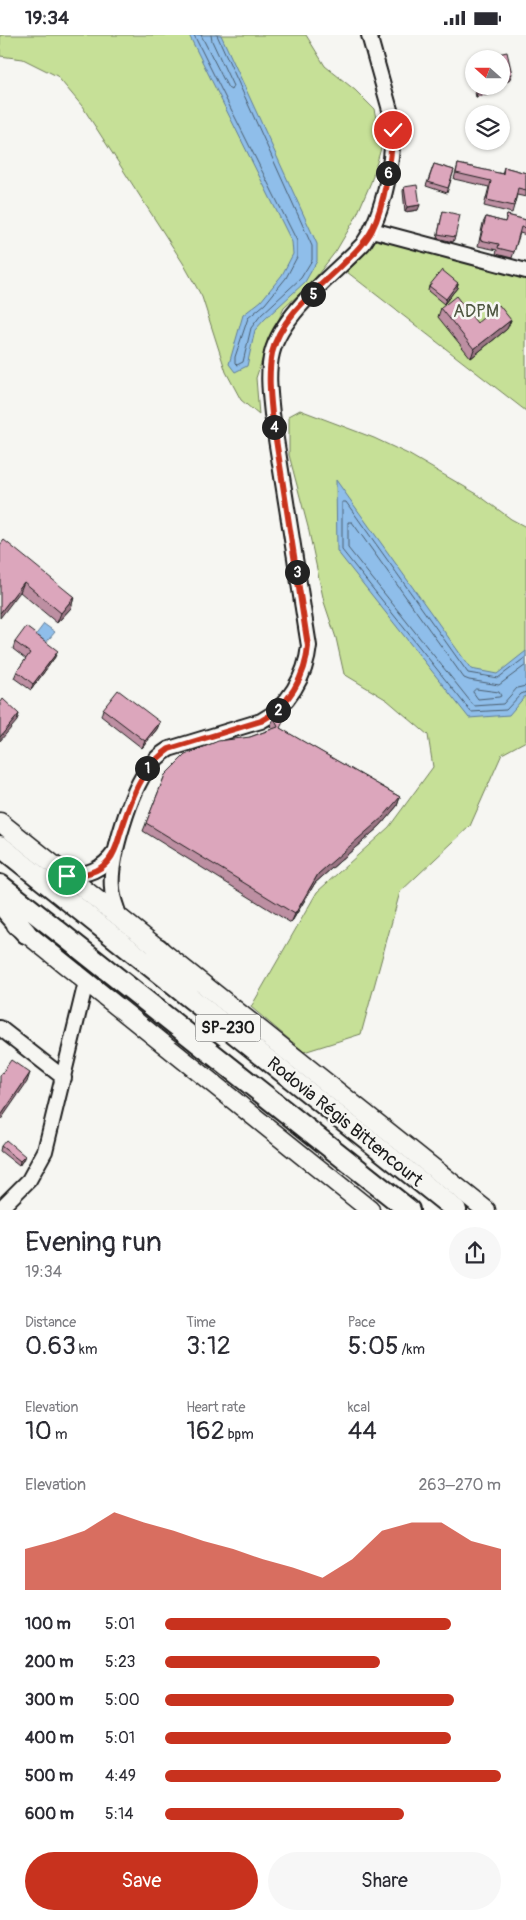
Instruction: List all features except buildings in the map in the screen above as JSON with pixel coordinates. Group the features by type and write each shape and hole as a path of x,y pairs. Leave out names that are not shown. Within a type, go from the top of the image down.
{"highway":[{"name":"Rodovia Régis Bittencourt","path":"0,846 456,1210"},
{"name":"Rodovia Régis Bittencourt","path":"0,885 409,1210"},
{"path":"0,903 26,933"},
{"path":"158,949 190,987 238,1036"}],"main road":[{"path":"0,822 486,1210"},
{"path":"0,912 370,1210"}],"street":[{"path":"120,918 112,888 112,871 122,829 139,782 148,767 169,749 269,717 286,701 304,669 307,659 308,646 272,414 269,383 272,353 280,333 293,315 353,254 372,230 386,181 393,130 392,117 370,35"},
{"path":"372,230 526,271"},
{"path":"67,876 81,875 102,867 116,850"},
{"path":"0,1209 29,1180 41,1161 49,1138 86,982"},
{"path":"0,1029 64,1078"}],"green space":[{"path":"0,35 306,35 325,66 355,90 374,109 382,145 371,182 356,217 336,251 312,282 284,308 268,342 256,378 259,415 241,400 226,372 202,297 183,263 82,106 57,76 23,59 0,56"},
{"name":"ADPM","path":"379,236 526,274 526,411 347,272"},
{"path":"300,410 374,438 408,454 477,494 511,519 526,527 526,741 502,754 470,826 400,892 361,1034 304,1052 251,1007 317,892 389,827 433,767 428,735 387,700 344,674 336,638 324,602 308,527 289,455 289,416"}],"water":[{"path":"189,35 221,35 317,244 317,261 305,282 255,330 247,366 235,372 229,364 243,315 261,301 282,275 293,254 292,242"},
{"path":"336,480 471,669 497,674 526,651 526,695 509,715 469,718 337,551"},
{"path":"44,624 55,632 44,645 34,637"}],"route":[{"path":"67,876 91,872 109,861 116,850 139,782 148,767 158,757 169,749 269,717 286,701 304,669 308,646 272,414 269,383 272,353 280,333 293,315 363,244 372,230 386,181 393,130"}]}
